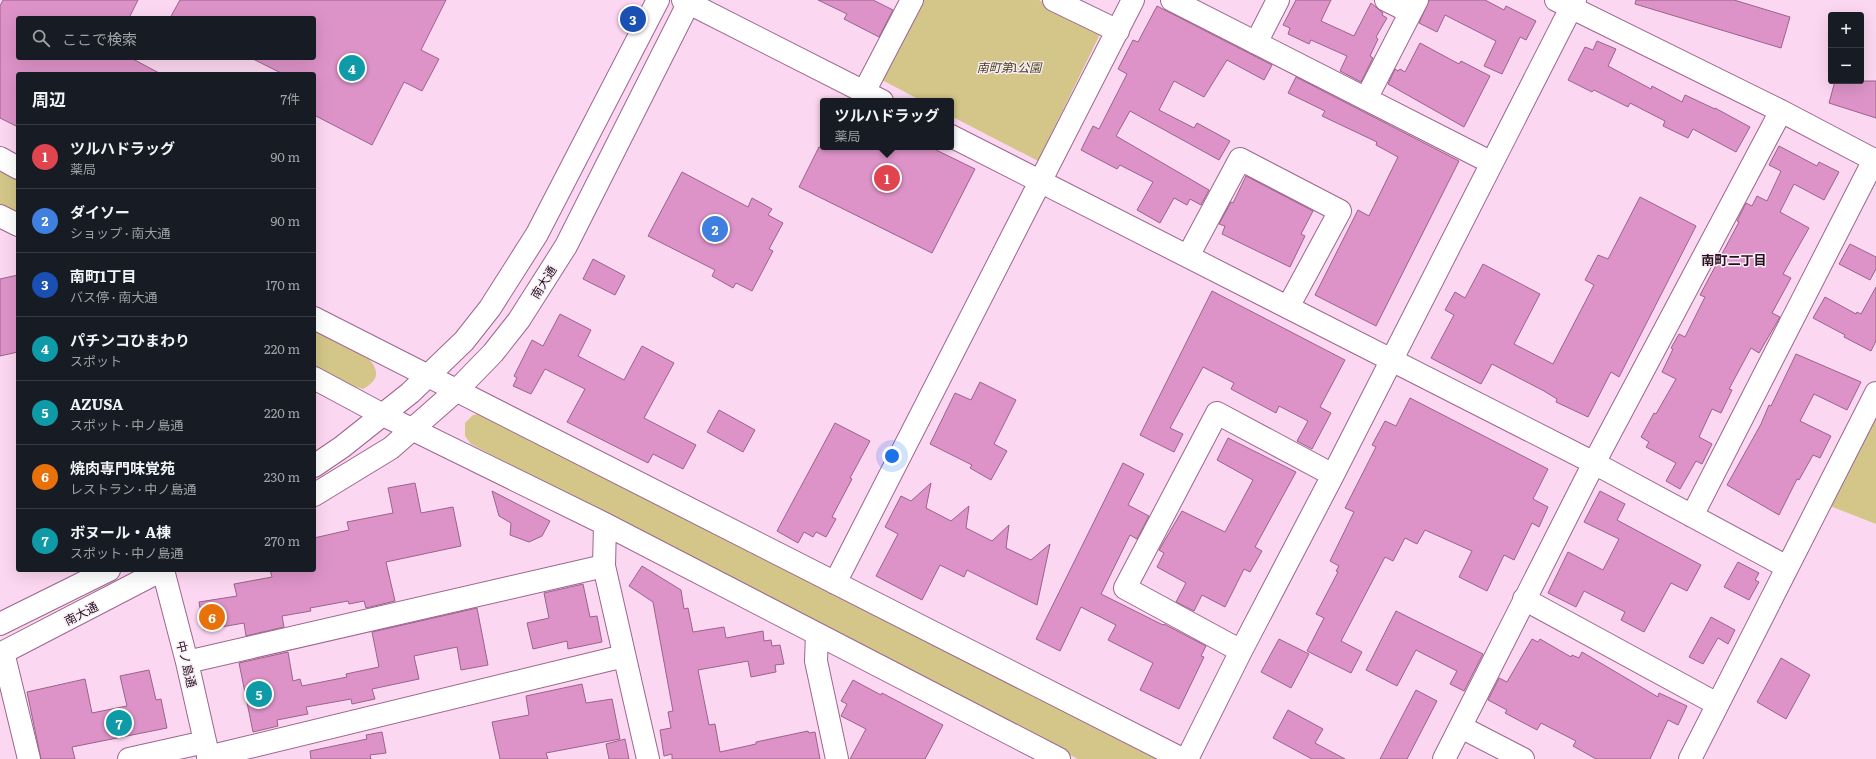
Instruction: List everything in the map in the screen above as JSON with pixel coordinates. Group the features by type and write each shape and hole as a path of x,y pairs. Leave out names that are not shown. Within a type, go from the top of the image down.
{"street":[{"path":"316,465 342,447 383,415 429,375 464,341 490,308 538,234 658,0"},
{"path":"687,1 873,96 912,0"},
{"path":"1054,0 1118,31"},
{"path":"835,583 1133,0"},
{"path":"1172,0 1492,163"},
{"path":"1256,43 1278,0"},
{"path":"1366,99 1413,6 1386,0"},
{"name":"南大通","path":"316,494 391,448 413,430 457,390 493,353 519,320 566,246 687,1"},
{"path":"1187,759 1492,163 1568,2 1875,160 1692,516"},
{"path":"1444,759 1524,599 1594,464 1781,111"},
{"path":"954,138 1594,464 1787,567"},
{"path":"0,158 16,167"},
{"path":"1188,256 1240,159 1340,211 1288,308"},
{"path":"0,216 16,224"},
{"path":"316,319 429,375 1182,759"},
{"path":"316,379 383,415 604,524 1059,759"},
{"path":"1690,759 1876,393"},
{"path":"1241,651 1125,588 1217,413 1333,475"},
{"path":"604,524 604,566 648,759"},
{"path":"188,662 604,566"},
{"path":"0,624 105,572"},
{"name":"南大通","path":"2,653 159,572"},
{"name":"中ノ島通","path":"164,572 188,662 208,753"},
{"path":"1524,599 1717,704"},
{"path":"817,634 816,661 837,759"},
{"path":"2,653 29,759"},
{"path":"129,759 208,753 624,656"},
{"path":"1461,727 1523,759"}],"green space":[{"name":"南町第1公園","path":"921,0 1039,0 1102,30 1038,161 954,118 954,98 916,98 880,79"},
{"path":"0,170 16,179 16,215 0,207"},
{"path":"316,332 369,359 373,364 376,376 372,383 363,389 348,384 316,368"},
{"path":"1876,393 1876,524 1820,502"},
{"path":"484,413 1165,759 1078,759 803,619 471,444 465,436 465,423 473,415"}],"building":[{"path":"3,0 138,0 130,16 16,16 16,60 135,60 157,72 16,72 16,126 0,118 0,6"},
{"path":"180,0 446,0 421,50 439,59 422,91 404,82 372,145 316,116 316,72 279,72 255,60 316,60 316,16 171,16"},
{"path":"818,0 873,0 893,10 879,37 844,19 847,14"},
{"path":"1296,0 1331,0 1321,21 1354,36 1371,3 1383,13 1382,15 1387,18 1376,37 1378,39 1370,56 1373,58 1361,82 1340,71 1347,56 1311,40 1309,44 1288,34 1290,28 1283,25"},
{"path":"1429,0 1485,0 1504,10 1506,6 1536,21 1526,40 1520,37 1502,74 1484,66 1496,41 1445,15 1437,32 1419,23"},
{"path":"1636,0 1734,0 1790,17 1781,48 1635,4"},
{"path":"1157,6 1272,65 1264,80 1227,60 1204,97 1174,81 1159,110 1194,128 1197,123 1230,141 1219,160 1130,111 1116,136 1209,190 1201,205 1190,199 1187,205 1174,198 1160,223 1137,210 1153,182 1120,165 1117,169 1081,150 1093,126 1099,129 1127,74 1118,69 1133,40 1138,42"},
{"path":"1597,41 1616,49 1608,66 1651,89 1652,86 1682,102 1685,95 1715,108 1750,127 1736,152 1693,129 1688,138 1663,126 1665,121 1630,103 1628,107 1594,90 1592,92 1568,80 1585,47 1593,50"},
{"path":"1420,43 1459,64 1461,61 1490,76 1464,127 1388,84 1395,69 1398,71 1400,69 1405,72"},
{"path":"1296,77 1459,161 1376,326 1315,295 1358,210 1369,216 1398,157 1376,145 1377,142 1322,116 1325,111 1288,93"},
{"path":"1864,81 1876,81 1876,118 1829,103 1834,84 1864,84"},
{"path":"1779,146 1817,166 1819,162 1839,172 1824,200 1794,184 1780,212 1809,228 1783,274 1791,278 1772,313 1780,317 1759,353 1751,348 1729,389 1732,390 1721,413 1712,409 1699,437 1712,444 1702,464 1696,461 1680,489 1666,481 1676,463 1646,447 1649,442 1641,437 1654,413 1656,414 1676,379 1662,372 1673,349 1671,348 1679,334 1685,337 1705,297 1700,295 1739,222 1737,221 1746,203 1752,206 1757,196 1767,201 1781,171 1769,165"},
{"path":"819,147 820,150 936,150 975,169 932,253 799,187"},
{"path":"682,172 748,207 752,198 772,209 768,215 783,223 769,249 773,251 752,291 736,283 733,288 712,276 715,270 648,236"},
{"path":"1246,176 1313,211 1301,234 1305,236 1290,267 1222,234 1225,226 1219,224 1231,202 1233,203"},
{"path":"1640,197 1696,226 1619,377 1611,372 1588,417 1556,402 1557,399 1544,391 1492,364 1481,384 1431,358 1454,315 1445,310 1455,292 1465,298 1483,264 1540,294 1514,344 1553,364 1594,285 1585,280 1598,255 1608,259"},
{"path":"1850,244 1876,257 1876,269 1870,280 1839,264"},
{"path":"593,259 625,276 615,295 583,279"},
{"path":"16,275 16,352 0,356 0,279"},
{"path":"1876,287 1876,341 1871,351 1813,318 1825,297 1856,314 1857,312 1861,314"},
{"path":"1212,291 1345,360 1320,407 1331,413 1312,449 1297,441 1308,421 1279,406 1276,413 1231,389 1234,383 1203,367 1170,428 1183,434 1174,452 1140,435"},
{"path":"560,314 591,330 578,356 624,380 642,346 674,363 644,418 696,445 683,469 653,454 648,463 567,422 585,389 545,369 531,394 513,386 517,378 514,376 532,340 543,346"},
{"path":"1796,354 1861,382 1847,410 1814,394 1800,421 1831,436 1820,458 1813,455 1799,480 1797,479 1779,515 1727,485 1761,424 1769,405 1771,406"},
{"path":"980,382 1016,400 994,444 1007,451 991,480 970,468 972,465 930,444 955,393 971,400"},
{"path":"1410,398 1548,469 1533,499 1548,507 1539,527 1532,523 1514,560 1504,555 1487,591 1459,577 1472,551 1425,530 1417,544 1405,538 1393,561 1385,557 1341,641 1362,652 1351,673 1307,651 1324,618 1316,614 1338,572 1336,571 1339,566 1330,561 1354,512 1345,508 1376,447 1372,445 1385,421 1396,426"},
{"path":"719,410 755,430 743,452 707,432"},
{"path":"835,423 870,441 850,478 852,479 832,517 836,519 826,537 816,532 813,537 804,532 798,543 777,531"},
{"path":"1228,438 1296,472 1255,547 1262,551 1250,572 1244,569 1225,607 1202,595 1194,611 1176,602 1186,583 1157,567 1164,553 1159,550 1182,511 1225,532 1253,480 1217,460"},
{"path":"1123,463 1144,474 1128,505 1149,516 1137,539 1130,535 1101,594 1206,646 1201,656 1204,657 1179,709 1140,690 1153,663 1108,640 1116,625 1081,607 1060,651 1036,639"},
{"path":"415,483 421,513 453,507 461,546 386,562 395,601 366,608 364,601 349,604 348,601 310,608 311,611 282,616 284,627 246,636 244,623 204,630 199,602 237,596 234,584 272,577 271,572 316,572 316,538 349,530 347,522 393,513 388,488"},
{"path":"931,483 926,508 951,521 969,506 966,528 992,541 1009,525 1006,548 1031,560 1050,544 1037,605 967,570 964,577 940,565 922,600 876,576 898,534 885,527 901,496 911,501"},
{"path":"492,491 550,521 542,536 529,542 510,535 511,523 499,516"},
{"path":"1600,491 1625,504 1617,520 1701,565 1687,591 1671,583 1644,632 1621,620 1625,612 1584,591 1576,607 1548,593 1568,552 1603,570 1619,539 1584,522"},
{"path":"1738,562 1759,573 1755,580 1759,582 1749,600 1724,587"},
{"path":"642,566 681,590 684,609 688,608 693,632 724,627 726,638 763,631 764,641 771,640 772,646 780,645 784,664 775,665 776,672 751,677 748,661 698,670 709,725 715,724 720,752 756,744 756,742 808,731 809,733 815,732 820,759 672,759 672,754 664,756 660,730 671,728 668,712 673,711 653,602 629,586"},
{"path":"583,584 590,617 597,616 602,642 568,649 567,641 533,649 527,623 549,618 544,593"},
{"path":"477,608 488,665 461,670 457,647 414,656 419,679 372,689 375,699 352,704 351,699 306,707 308,714 277,720 278,726 253,732 239,663 288,652 293,681 300,679 302,686 347,677 346,674 379,667 372,632"},
{"path":"1396,611 1483,654 1464,691 1450,684 1457,671 1416,650 1397,686 1366,670"},
{"path":"1711,617 1735,630 1728,644 1718,638 1703,664 1689,657"},
{"path":"1279,639 1309,654 1291,688 1261,672"},
{"path":"1532,639 1538,642 1540,639 1571,657 1572,655 1579,658 1582,652 1658,697 1659,693 1687,706 1678,725 1668,720 1650,759 1596,759 1573,746 1576,741 1541,723 1537,730 1505,713 1507,710 1488,700 1499,678 1507,682"},
{"path":"1781,658 1810,675 1786,719 1757,702"},
{"path":"149,670 156,700 161,699 167,728 72,747 75,759 41,759 27,692 85,679 92,713 127,706 120,676"},
{"path":"853,680 881,695 882,693 943,725 925,759 850,759 866,729 841,716 847,704 841,701"},
{"path":"582,684 586,703 612,699 620,739 546,753 548,759 500,759 492,722 529,715 526,696"},
{"path":"1416,690 1437,701 1407,759 1380,759"},
{"path":"1288,710 1323,729 1315,743 1345,759 1312,759 1273,738"},
{"path":"382,732 386,753 370,755 371,759 311,759 310,751 367,739 366,735"},
{"path":"625,739 629,759 609,759 606,744"}],"place":[{"name":"南町1丁目","path":"633,19"},
{"name":"パチンコひまわり","path":"352,68"},
{"name":"ツルハドラッグ","path":"887,178"},
{"name":"ダイソー","path":"715,229"},
{"name":"焼肉専門味覚苑","path":"212,617"},
{"name":"AZUSA","path":"259,694"},
{"name":"ボヌール・A棟","path":"119,723"}],"district":[{"name":"南町二丁目","path":"1734,259"}]}
